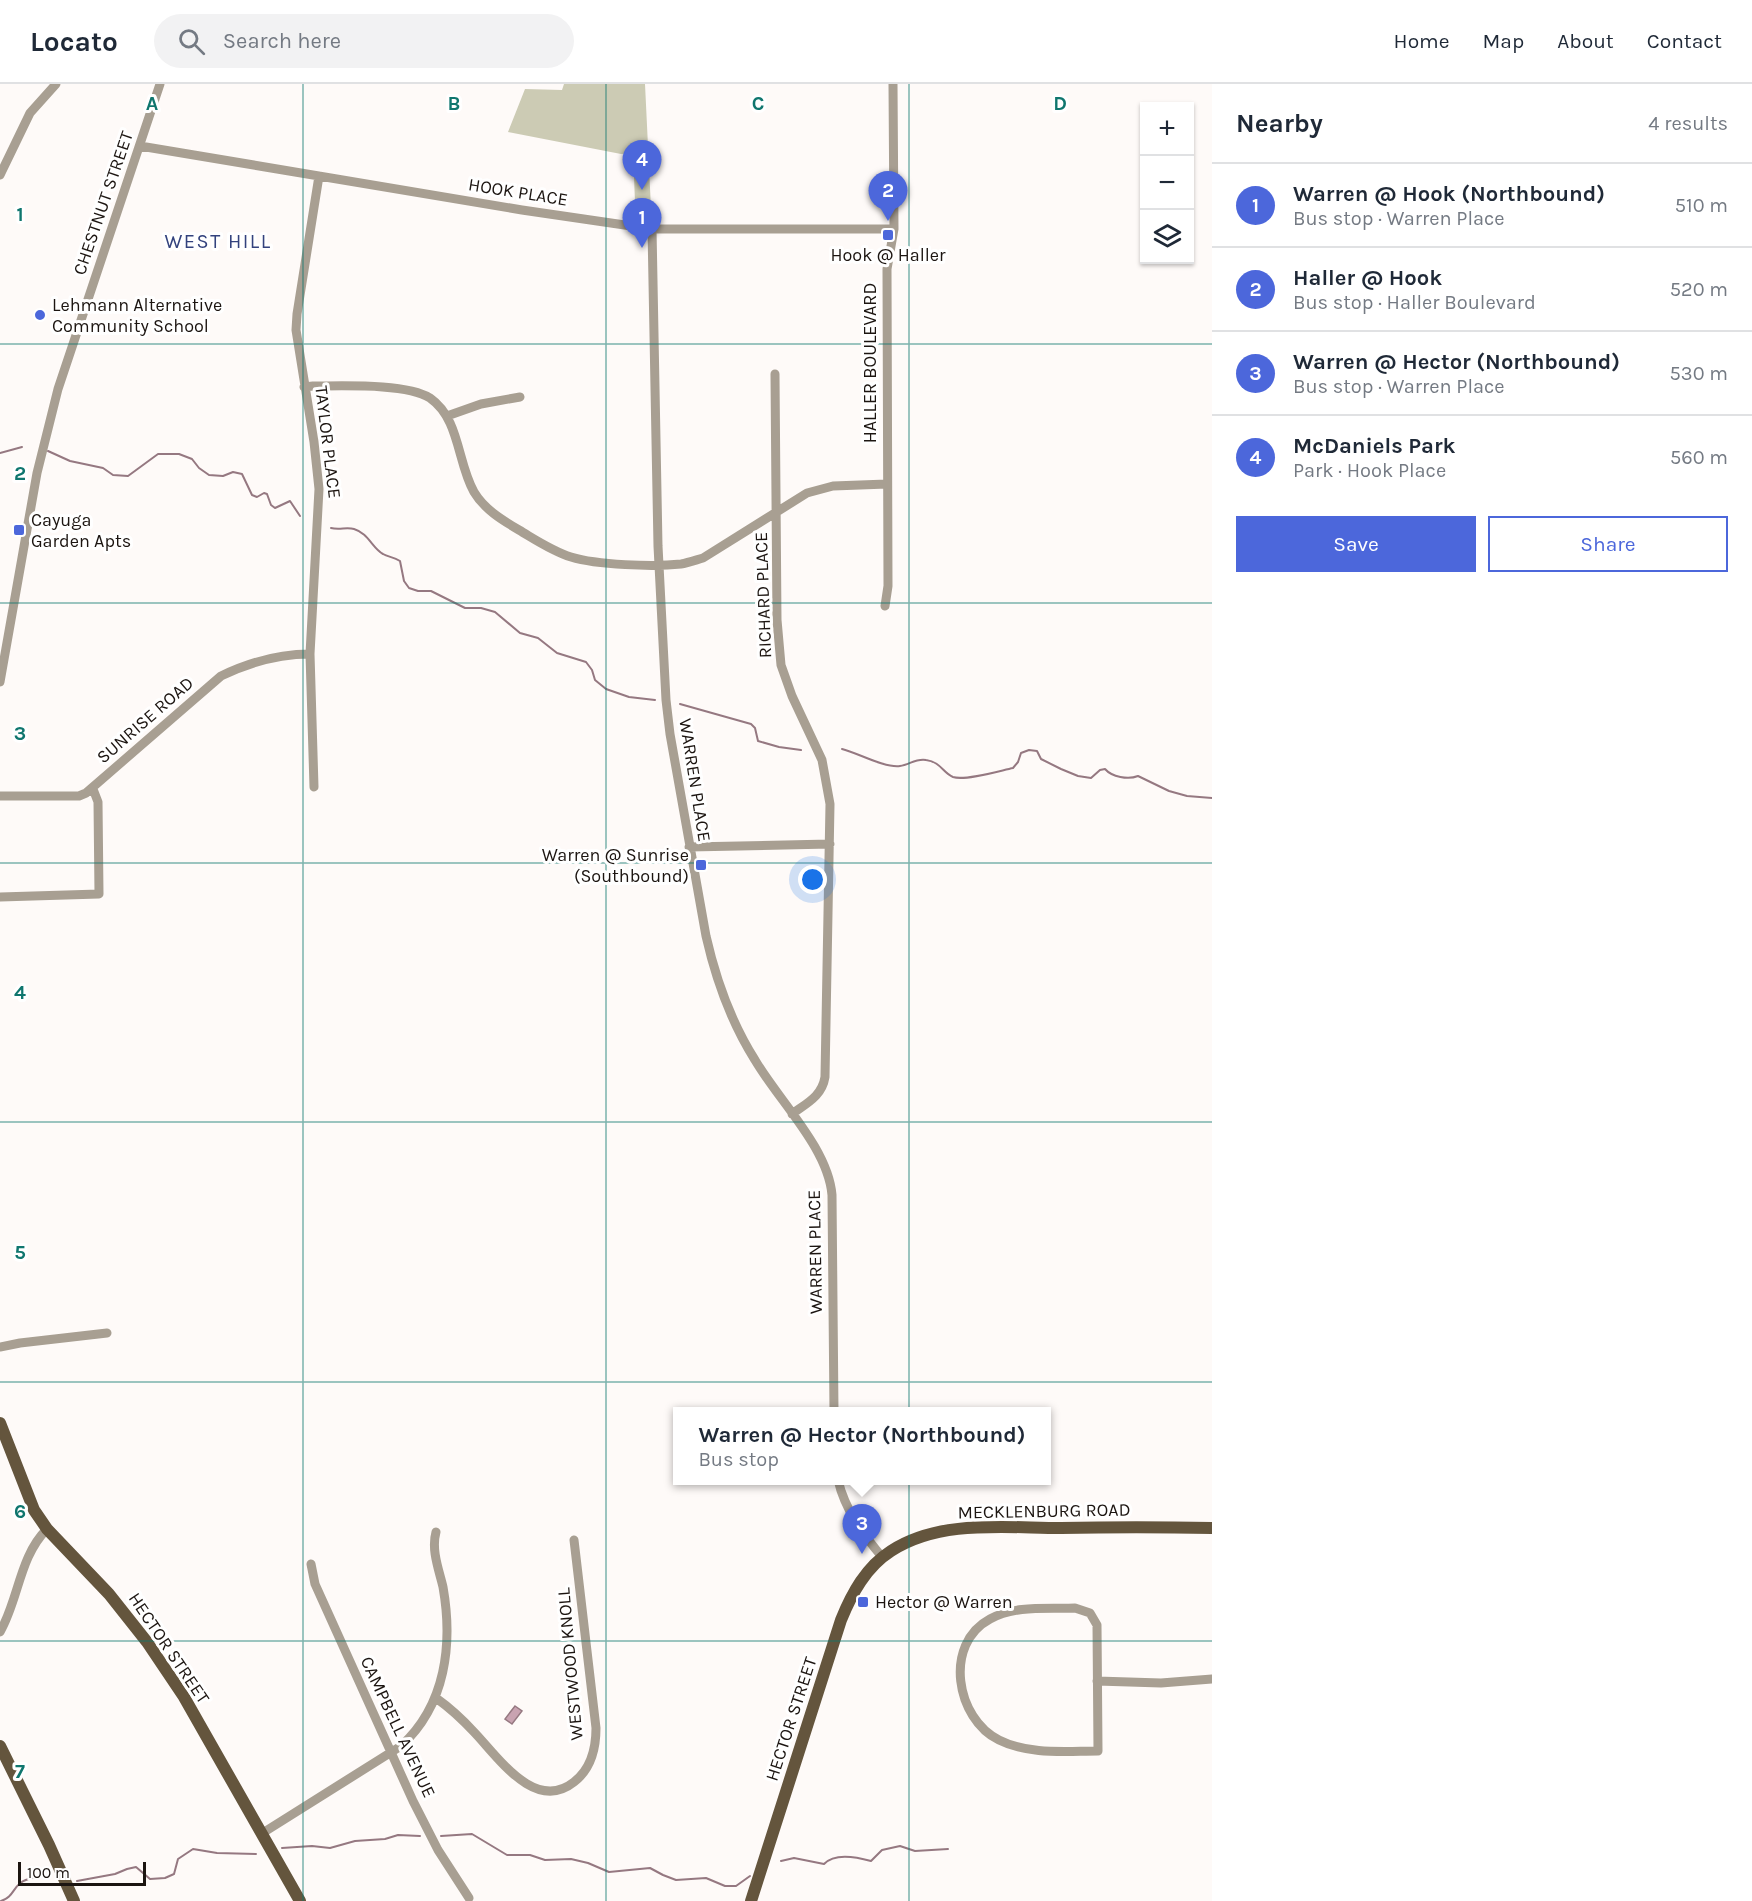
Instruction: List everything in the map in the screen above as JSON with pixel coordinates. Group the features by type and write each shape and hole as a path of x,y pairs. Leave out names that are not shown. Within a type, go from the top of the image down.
{"main road":[{"name":"HECTOR STREET","path":"0,1423 34,1510 47,1529 109,1594 146,1640 184,1697 300,1901"},
{"name":"MECKLENBURG ROAD","path":"882,1557 916,1538 959,1529 1212,1528"},
{"name":"HECTOR STREET","path":"751,1901 841,1620 859,1583 882,1557"},
{"path":"0,1746 74,1901"}],"street":[{"path":"0,174 28,117 40,100 56,84"},
{"name":"CHESTNUT STREET","path":"0,682 46,430 160,84"},
{"name":"HALLER BOULEVARD","path":"885,606 888,571 887,269 894,229 893,84"},
{"name":"HOOK PLACE","path":"140,146 522,210 652,229 894,229"},
{"name":"TAYLOR PLACE","path":"314,787 310,654 319,489 314,442 297,339 297,314 319,176"},
{"name":"WARREN PLACE","path":"652,229 660,564 666,700 689,848 710,955 723,996 755,1060 822,1159 831,1187 834,1407"},
{"name":"RICHARD PLACE","path":"775,375 777,620 781,665 792,696 825,769 830,804 825,1077 824,1084 816,1096 792,1114"},
{"path":"304,387 406,390 429,398 447,416 453,428 468,481 478,498 494,515 572,558 595,562 681,564 703,558 807,493 833,486 887,484"},
{"path":"447,416 481,404 520,398"},
{"name":"SUNRISE ROAD","path":"0,796 78,796 93,789 221,676 264,659 282,655 310,654"},
{"path":"0,897 99,894 98,802 93,789"},
{"path":"689,848 830,844"},
{"path":"0,1347 106,1333"},
{"path":"839,1485 854,1519 882,1557"},
{"path":"0,1632 28,1557 35,1543 47,1529"},
{"path":"261,1834 391,1753 421,1726 436,1698 443,1674 447,1631 443,1590 434,1546 436,1532"},
{"name":"WESTWOOD KNOLL","path":"436,1698 472,1730 513,1774 531,1786 549,1791 558,1790 572,1784 580,1777 591,1760 596,1740 596,1728 574,1540"},
{"name":"CAMPBELL AVENUE","path":"311,1564 315,1584 391,1753 438,1850 470,1898"},
{"path":"1075,1608 1090,1613 1097,1625 1097,1682 1098,1752 1033,1751 1012,1746 997,1739 973,1717 966,1704 960,1669 968,1640 987,1620 1003,1612 1075,1608"},
{"path":"1097,1682 1161,1683 1212,1679"}],"green space":[{"path":"564,84 645,84 652,229 636,226 633,153 621,154 508,132 525,89 562,90"}],"shaded area":[{"path":"515,1706 522,1711 512,1724 505,1719"}],"waterway":[{"path":"0,453 22,447"},
{"path":"48,451 70,461 103,468 113,475 128,476 158,454 179,454 192,459 209,475 223,476 233,472 242,474 252,495 257,497 264,493 267,494 271,505 275,508 290,501 300,516"},
{"path":"331,528 351,528 359,531 379,552 400,561 404,581 409,588 431,591 465,608 481,608 495,612 520,633 538,638 557,653 586,662 595,680 606,689 629,697 655,700"},
{"path":"680,704 751,724 755,728 758,741 801,750"},
{"path":"842,749 879,763 894,766 919,760 931,761 953,777 958,778 974,777 1013,768 1021,753 1029,750 1037,751 1041,759 1078,776 1091,778 1100,770 1105,769 1120,777 1138,776 1169,791 1187,796 1212,798"},
{"path":"441,1836 472,1834 507,1855 530,1855 545,1860 571,1859 609,1872 650,1868 676,1880 706,1878 725,1886 736,1886 750,1876"},
{"path":"282,1848 312,1846 330,1848 355,1841 385,1839 398,1835 420,1836"},
{"path":"781,1861 794,1858 824,1864 834,1858 846,1856 871,1861 882,1850 900,1846 915,1851 948,1849"},
{"path":"77,1881 115,1874 136,1867 150,1879 165,1878 174,1874 178,1859 193,1849 217,1853 256,1854"},
{"path":"1,1901 10,1896 21,1883 33,1878"}],"place":[{"name":"McDaniels Park","path":"642,190"},
{"name":"Haller @ Hook","path":"888,221"},
{"name":"Hook @ Haller","path":"888,235"},
{"name":"Warren @ Hook (Northbound)","path":"642,248"},
{"name":"Lehmann Alternative Community School","path":"40,315"},
{"name":"Cayuga Garden Apts","path":"19,530"},
{"name":"Warren @ Sunrise (Southbound)","path":"701,865"},
{"name":"Warren @ Hector (Northbound)","path":"862,1554"},
{"name":"Hector @ Warren","path":"863,1602"}],"district":[{"name":"WEST HILL","path":"218,241"}]}
